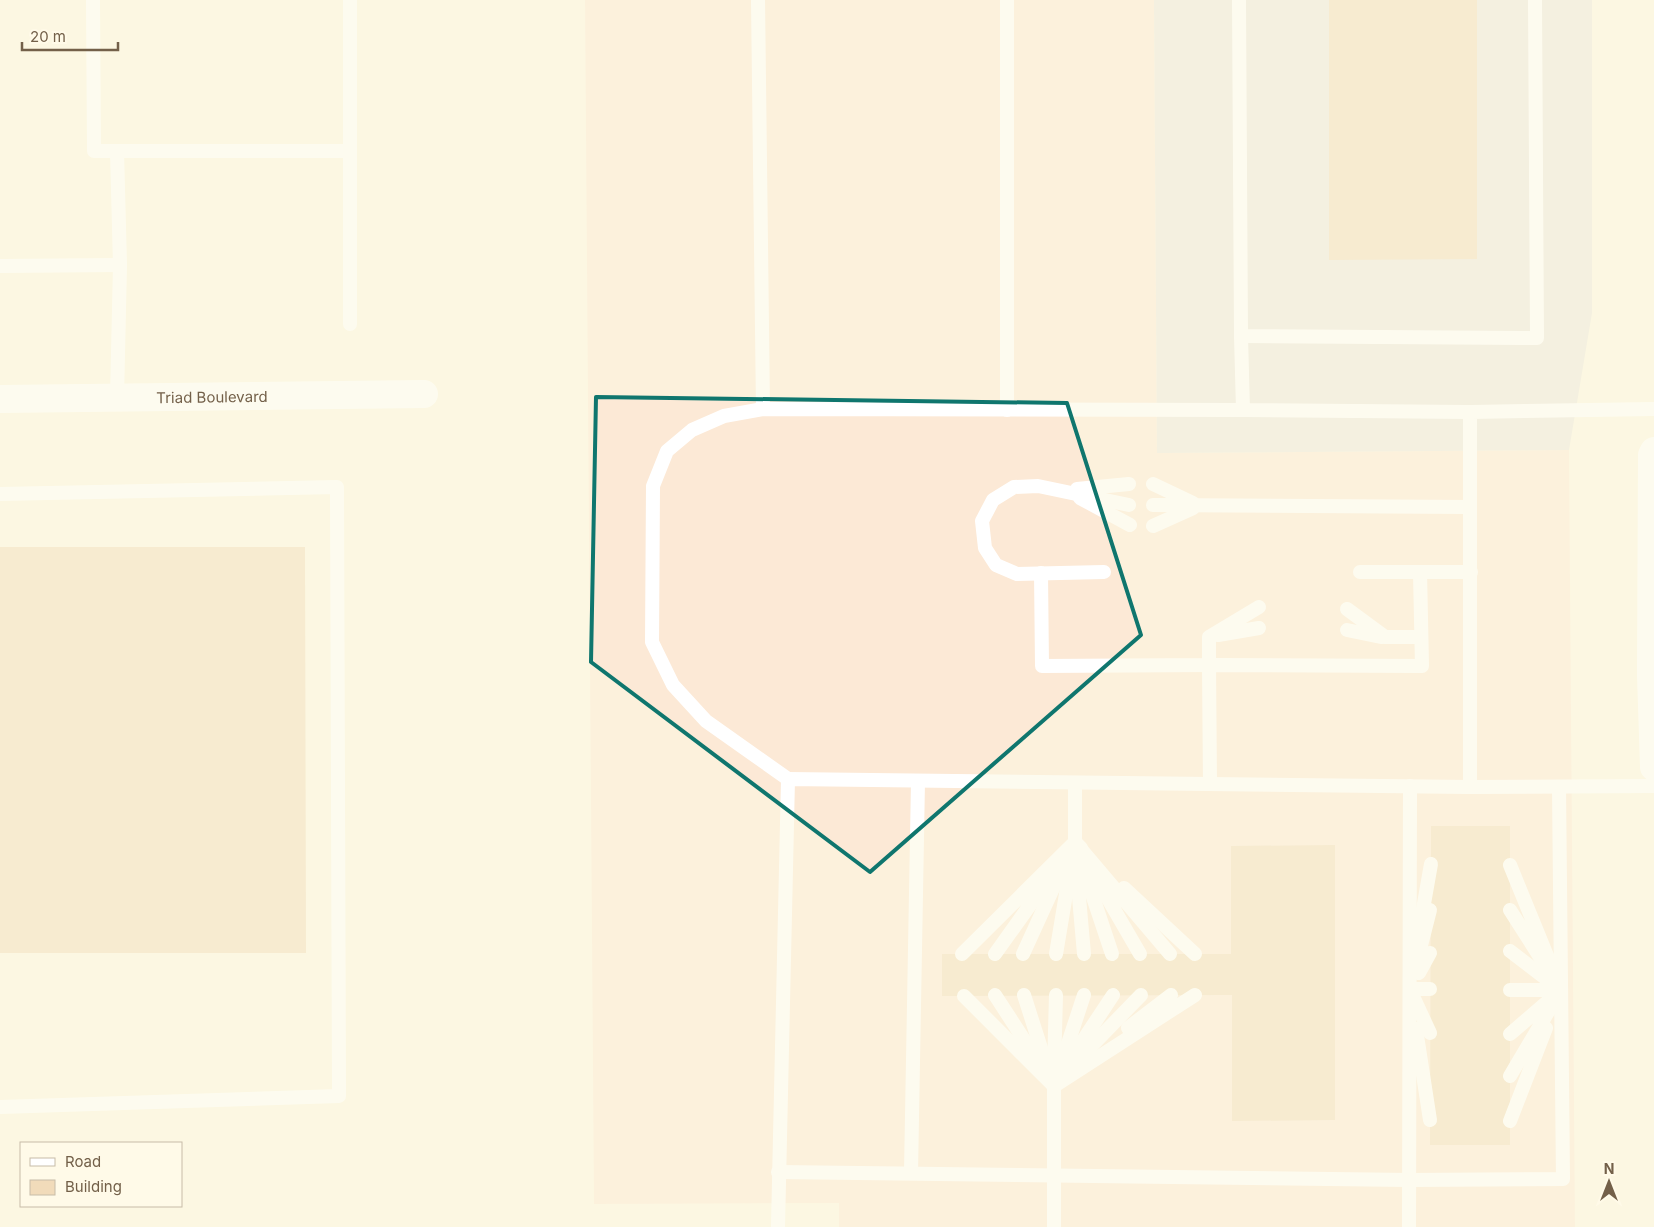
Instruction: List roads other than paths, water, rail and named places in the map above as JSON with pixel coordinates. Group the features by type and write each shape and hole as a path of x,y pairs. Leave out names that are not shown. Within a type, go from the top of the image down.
{"street":[{"name":"Triad Boulevard","path":"0,399 424,394"},
{"path":"1654,451 1652,455 1651,655 1654,768"}],"lane":[{"path":"93,0 94,151 350,151"},
{"path":"350,0 350,324"},
{"path":"758,0 763,409"},
{"path":"1007,0 1007,410"},
{"path":"1239,0 1243,410"},
{"path":"1241,336 1537,338 1535,0"},
{"path":"117,398 120,265 118,151"},
{"path":"0,266 120,265"},
{"path":"1654,409 1470,412 763,409 724,416 692,430 667,451 653,486 652,642 672,685 706,721 788,780 1470,787 1654,786"},
{"path":"1470,412 1470,787"},
{"path":"1064,490 1129,484"},
{"path":"1153,484 1199,505"},
{"path":"1104,572 1017,574 996,565 985,548 982,521 993,500 1014,487 1038,486 1064,490 1129,505"},
{"path":"0,494 337,487 339,1096 0,1107"},
{"path":"1064,490 1130,525"},
{"path":"1153,505 1470,507"},
{"path":"1153,526 1199,505"},
{"path":"1360,572 1471,572"},
{"path":"1042,573 1042,666 1422,666 1420,572"},
{"path":"1209,637 1259,607"},
{"path":"1347,609 1385,637"},
{"path":"1209,637 1259,628"},
{"path":"1347,630 1385,637 1421,637"},
{"path":"1209,637 1210,784"},
{"path":"778,1227 788,780"},
{"path":"911,1173 918,780"},
{"path":"1075,783 1074,842 1084,954"},
{"path":"1409,1227 1410,786"},
{"path":"778,1172 1409,1180 1564,1178 1559,787"},
{"path":"1074,842 1112,954"},
{"path":"1074,842 1140,954"},
{"path":"1074,842 1170,954"},
{"path":"1074,842 1195,954"},
{"path":"962,954 1074,842"},
{"path":"995,954 1074,842"},
{"path":"1023,954 1074,842"},
{"path":"1056,954 1074,842"},
{"path":"1430,1120 1410,989 1431,864"},
{"path":"1510,865 1561,990 1510,1121"},
{"path":"1430,910 1410,989 1430,1074"},
{"path":"1510,910 1561,990"},
{"path":"1510,951 1561,990"},
{"path":"1410,989 1430,953"},
{"path":"1410,989 1430,989"},
{"path":"1410,989 1430,1033"},
{"path":"1510,990 1561,990"},
{"path":"1510,1034 1561,990"},
{"path":"1510,1076 1561,990"},
{"path":"1054,1086 1195,994"},
{"path":"995,995 1054,1086"},
{"path":"1024,995 1054,1086"},
{"path":"1054,1227 1056,995"},
{"path":"1054,1086 1084,995"},
{"path":"1054,1086 1113,995"},
{"path":"1054,1086 1141,995"},
{"path":"1054,1086 1171,995"},
{"path":"964,996 1054,1086"}]}
